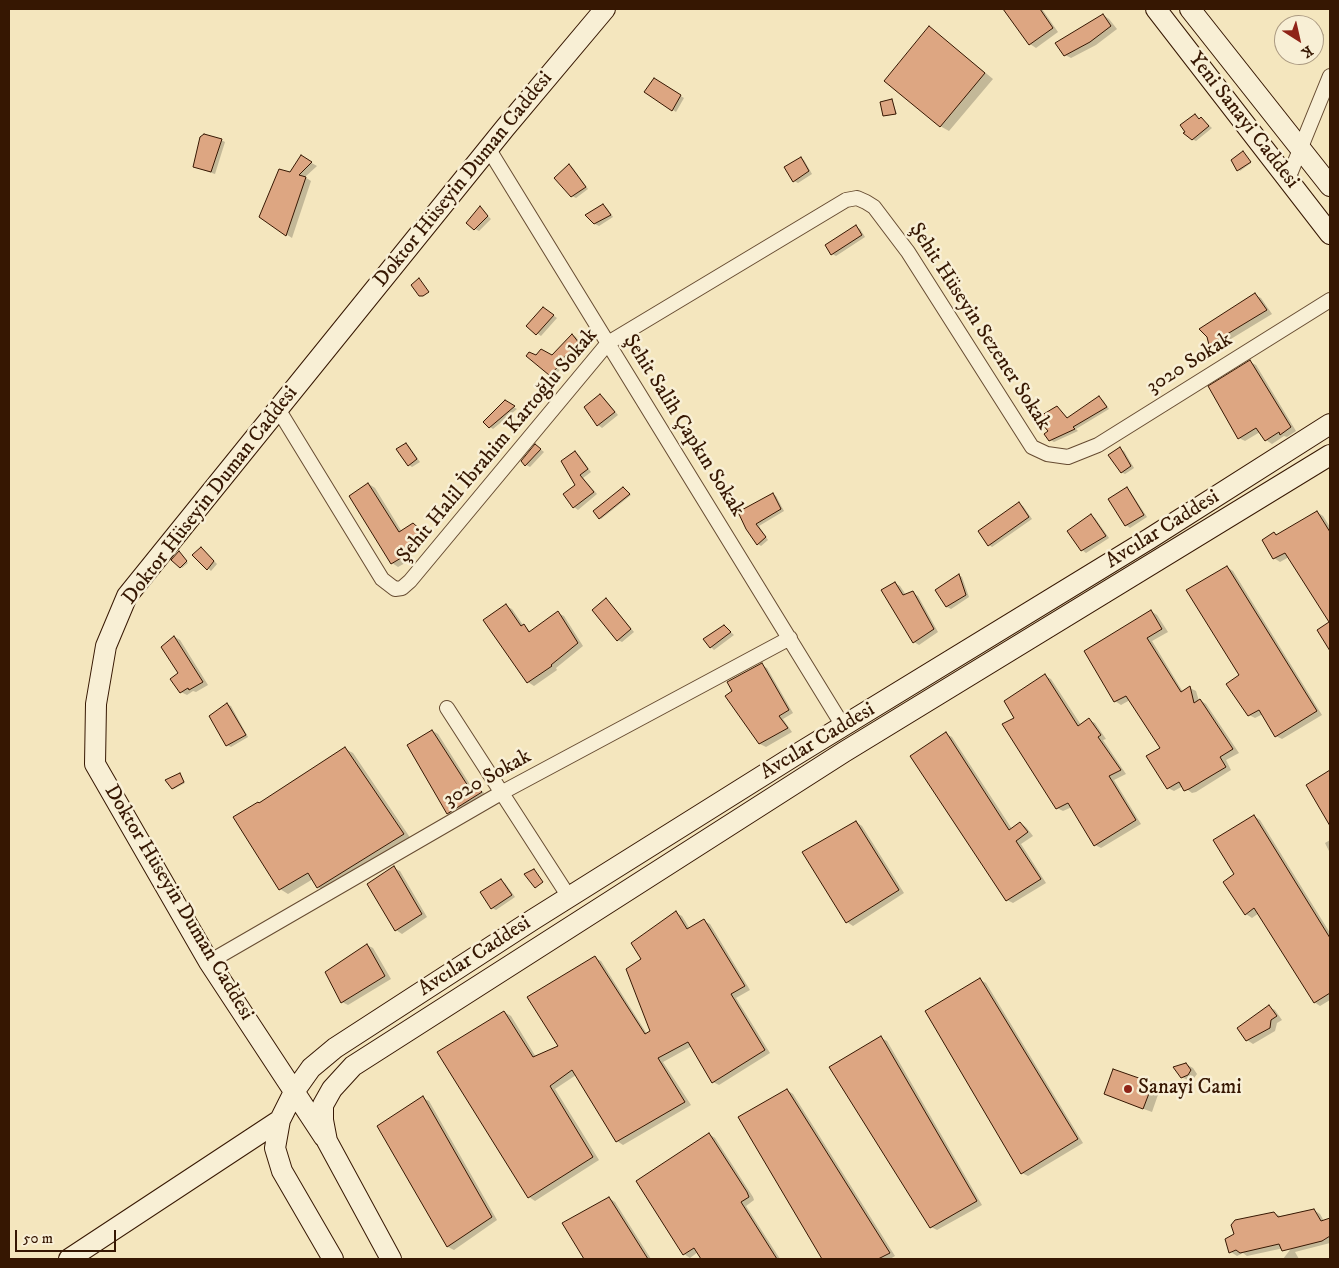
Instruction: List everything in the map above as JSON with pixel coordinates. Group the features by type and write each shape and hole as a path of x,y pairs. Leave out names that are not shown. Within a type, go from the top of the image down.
{"main road":[{"name":"Doktor Hüseyin Duman Caddesi","path":"391,1259 326,1141 209,962 96,764 96,704 106,646 127,596 488,148 605,9"},
{"name":"Yeni Sanayi Caddesi","path":"1156,9 1330,234"},
{"name":"Yeni Sanayi Caddesi","path":"1190,9 1330,186"},
{"name":"Avcılar Caddesi","path":"294,1092 312,1068 363,1028 569,897 843,726 1157,534 1330,424"},
{"name":"Avcılar Caddesi","path":"332,1088 353,1066 795,783 1330,454"},
{"name":"Doktor Hüseyin Duman Caddesi","path":"326,1141 323,1120 324,1105 332,1088"},
{"path":"294,1092 280,1120 275,1148 282,1171 333,1259"},
{"path":"69,1259 280,1120"}],"street":[{"path":"1288,179 1330,76"},
{"name":"Şehit Salih Çapkın Sokak","path":"488,148 843,726"},
{"name":"Şehit Halil İbrahim Kartoğlu Sokak","path":"278,409 382,579 395,589 402,588 410,581 608,343 846,200 857,198 866,202"},
{"name":"Şehit Hüseyin Sezener Sokak","path":"866,202 874,207 908,252 1032,447 1046,454 1068,458"},
{"name":"3020 Sokak","path":"1068,458 1098,445 1330,300"},
{"name":"3020 Sokak","path":"209,962 501,794 790,638"},
{"path":"447,708 569,897"}],"building":[{"path":"1003,9 1040,9 1053,28 1029,45"},
{"path":"1103,14 1111,26 1090,42 1064,56 1055,43"},
{"path":"929,26 985,73 940,127 884,81"},
{"path":"654,78 681,95 672,111 644,92"},
{"path":"892,99 896,114 883,116 880,102"},
{"path":"1195,114 1199,119 1201,117 1209,126 1192,140 1183,133 1185,132 1180,125"},
{"path":"204,134 222,139 211,172 193,167 200,137"},
{"path":"1243,151 1251,162 1237,171 1231,160"},
{"path":"301,155 312,162 299,175 306,177 286,236 259,217 279,169 290,172"},
{"path":"801,157 809,171 793,182 784,167"},
{"path":"569,164 586,187 571,197 554,178"},
{"path":"603,204 611,215 594,224 585,215"},
{"path":"480,206 488,216 474,230 466,223"},
{"path":"856,225 862,235 831,255 825,245"},
{"path":"419,278 429,292 423,296 419,296 411,285"},
{"path":"1255,293 1267,310 1209,345 1207,337 1199,329"},
{"path":"543,307 554,315 536,335 526,326"},
{"path":"572,334 579,343 555,366 558,367 549,375 526,356 529,352 536,355 541,349 552,355"},
{"path":"1250,360 1291,427 1280,435 1279,432 1265,441 1256,428 1238,439 1208,386"},
{"path":"600,394 615,412 597,426 584,407"},
{"path":"1099,396 1107,407 1073,427 1075,429 1049,441 1044,434 1048,431 1037,418 1057,406 1067,418"},
{"path":"505,400 515,406 489,428 483,422"},
{"path":"406,443 417,459 408,466 396,449"},
{"path":"535,444 541,449 525,466 521,461"},
{"path":"1120,447 1131,466 1121,473 1108,455"},
{"path":"575,451 588,469 580,475 594,492 573,508 563,494 575,485 561,461"},
{"path":"368,483 399,532 413,523 423,532 401,558 391,564 349,496"},
{"path":"623,487 630,494 599,519 593,511"},
{"path":"1127,487 1144,515 1125,526 1108,499"},
{"path":"773,493 781,509 756,524 766,537 757,545 746,529 738,512"},
{"path":"1019,502 1029,517 988,546 978,531"},
{"path":"1317,511 1330,532 1330,651 1317,630 1329,622 1285,553 1273,559 1262,540 1274,532 1276,535"},
{"path":"1091,514 1106,536 1081,551 1067,531"},
{"path":"201,547 214,561 207,570 192,555"},
{"path":"179,551 187,561 180,568 171,560"},
{"path":"1227,566 1317,711 1275,737 1259,710 1248,716 1226,684 1239,675 1186,590"},
{"path":"959,574 966,595 946,607 935,590"},
{"path":"895,582 903,595 913,591 934,629 913,643 881,590"},
{"path":"606,598 631,629 617,641 592,610"},
{"path":"506,604 521,626 524,624 529,632 558,611 578,643 552,666 527,683 483,620"},
{"path":"1151,610 1162,629 1147,638 1181,692 1190,686 1194,703 1200,699 1233,749 1220,757 1226,767 1184,791 1179,782 1167,789 1146,756 1160,748 1126,696 1114,702 1084,651"},
{"path":"724,625 731,632 710,648 703,639"},
{"path":"174,636 203,682 180,693 170,679 178,673 161,647"},
{"path":"762,663 789,710 779,716 788,728 759,744 725,696 732,691 727,682"},
{"path":"1045,674 1078,726 1089,718 1101,735 1098,737 1121,770 1109,776 1136,820 1094,846 1068,803 1056,809 1002,724 1014,718 1004,701"},
{"path":"227,703 246,735 226,746 209,716"},
{"path":"432,730 468,786 473,783 482,792 447,814 407,745"},
{"path":"946,732 1009,830 1020,822 1028,832 1016,841 1041,879 1006,901 910,756"},
{"path":"345,747 404,834 317,888 308,873 279,890 233,817 259,803"},
{"path":"1330,770 1330,826 1306,785"},
{"path":"180,773 184,782 172,789 165,780"},
{"path":"1254,815 1330,938 1330,993 1314,1003 1254,908 1245,915 1223,882 1234,874 1213,840"},
{"path":"856,821 899,890 846,923 802,852"},
{"path":"394,866 422,914 395,931 367,884"},
{"path":"534,869 543,882 535,888 524,874"},
{"path":"501,879 512,895 491,909 480,892"},
{"path":"676,911 687,929 704,919 745,986 731,994 765,1050 712,1083 688,1042 658,1058 685,1102 616,1142 572,1070 550,1086 593,1157 528,1198 437,1052 504,1011 533,1057 558,1046 527,997 595,956 645,1034 650,1031 626,969 641,959 631,943"},
{"path":"367,944 385,976 341,1003 325,972"},
{"path":"980,978 1078,1139 1021,1174 925,1011"},
{"path":"1269,1005 1277,1016 1271,1020 1270,1028 1246,1041 1237,1028"},
{"path":"881,1036 977,1201 930,1228 829,1067"},
{"path":"1186,1063 1191,1070 1188,1075 1181,1078 1173,1067"},
{"name":"Sanayi Cami","path":"1113,1069 1153,1083 1143,1109 1104,1094"},
{"path":"787,1089 890,1253 878,1259 822,1259 738,1117"},
{"path":"423,1096 492,1217 447,1247 377,1126"},
{"path":"709,1133 747,1192 749,1197 741,1202 777,1259 701,1259 694,1248 683,1255 636,1181"},
{"path":"609,1197 648,1259 584,1259 562,1223"},
{"path":"1314,1209 1321,1221 1330,1218 1330,1236 1322,1241 1282,1251 1279,1244 1240,1253 1236,1250 1229,1253 1225,1239 1234,1234 1231,1225 1235,1220 1274,1212 1278,1217"}],"place":[{"name":"Sanayi Cami","path":"1128,1089"}]}
